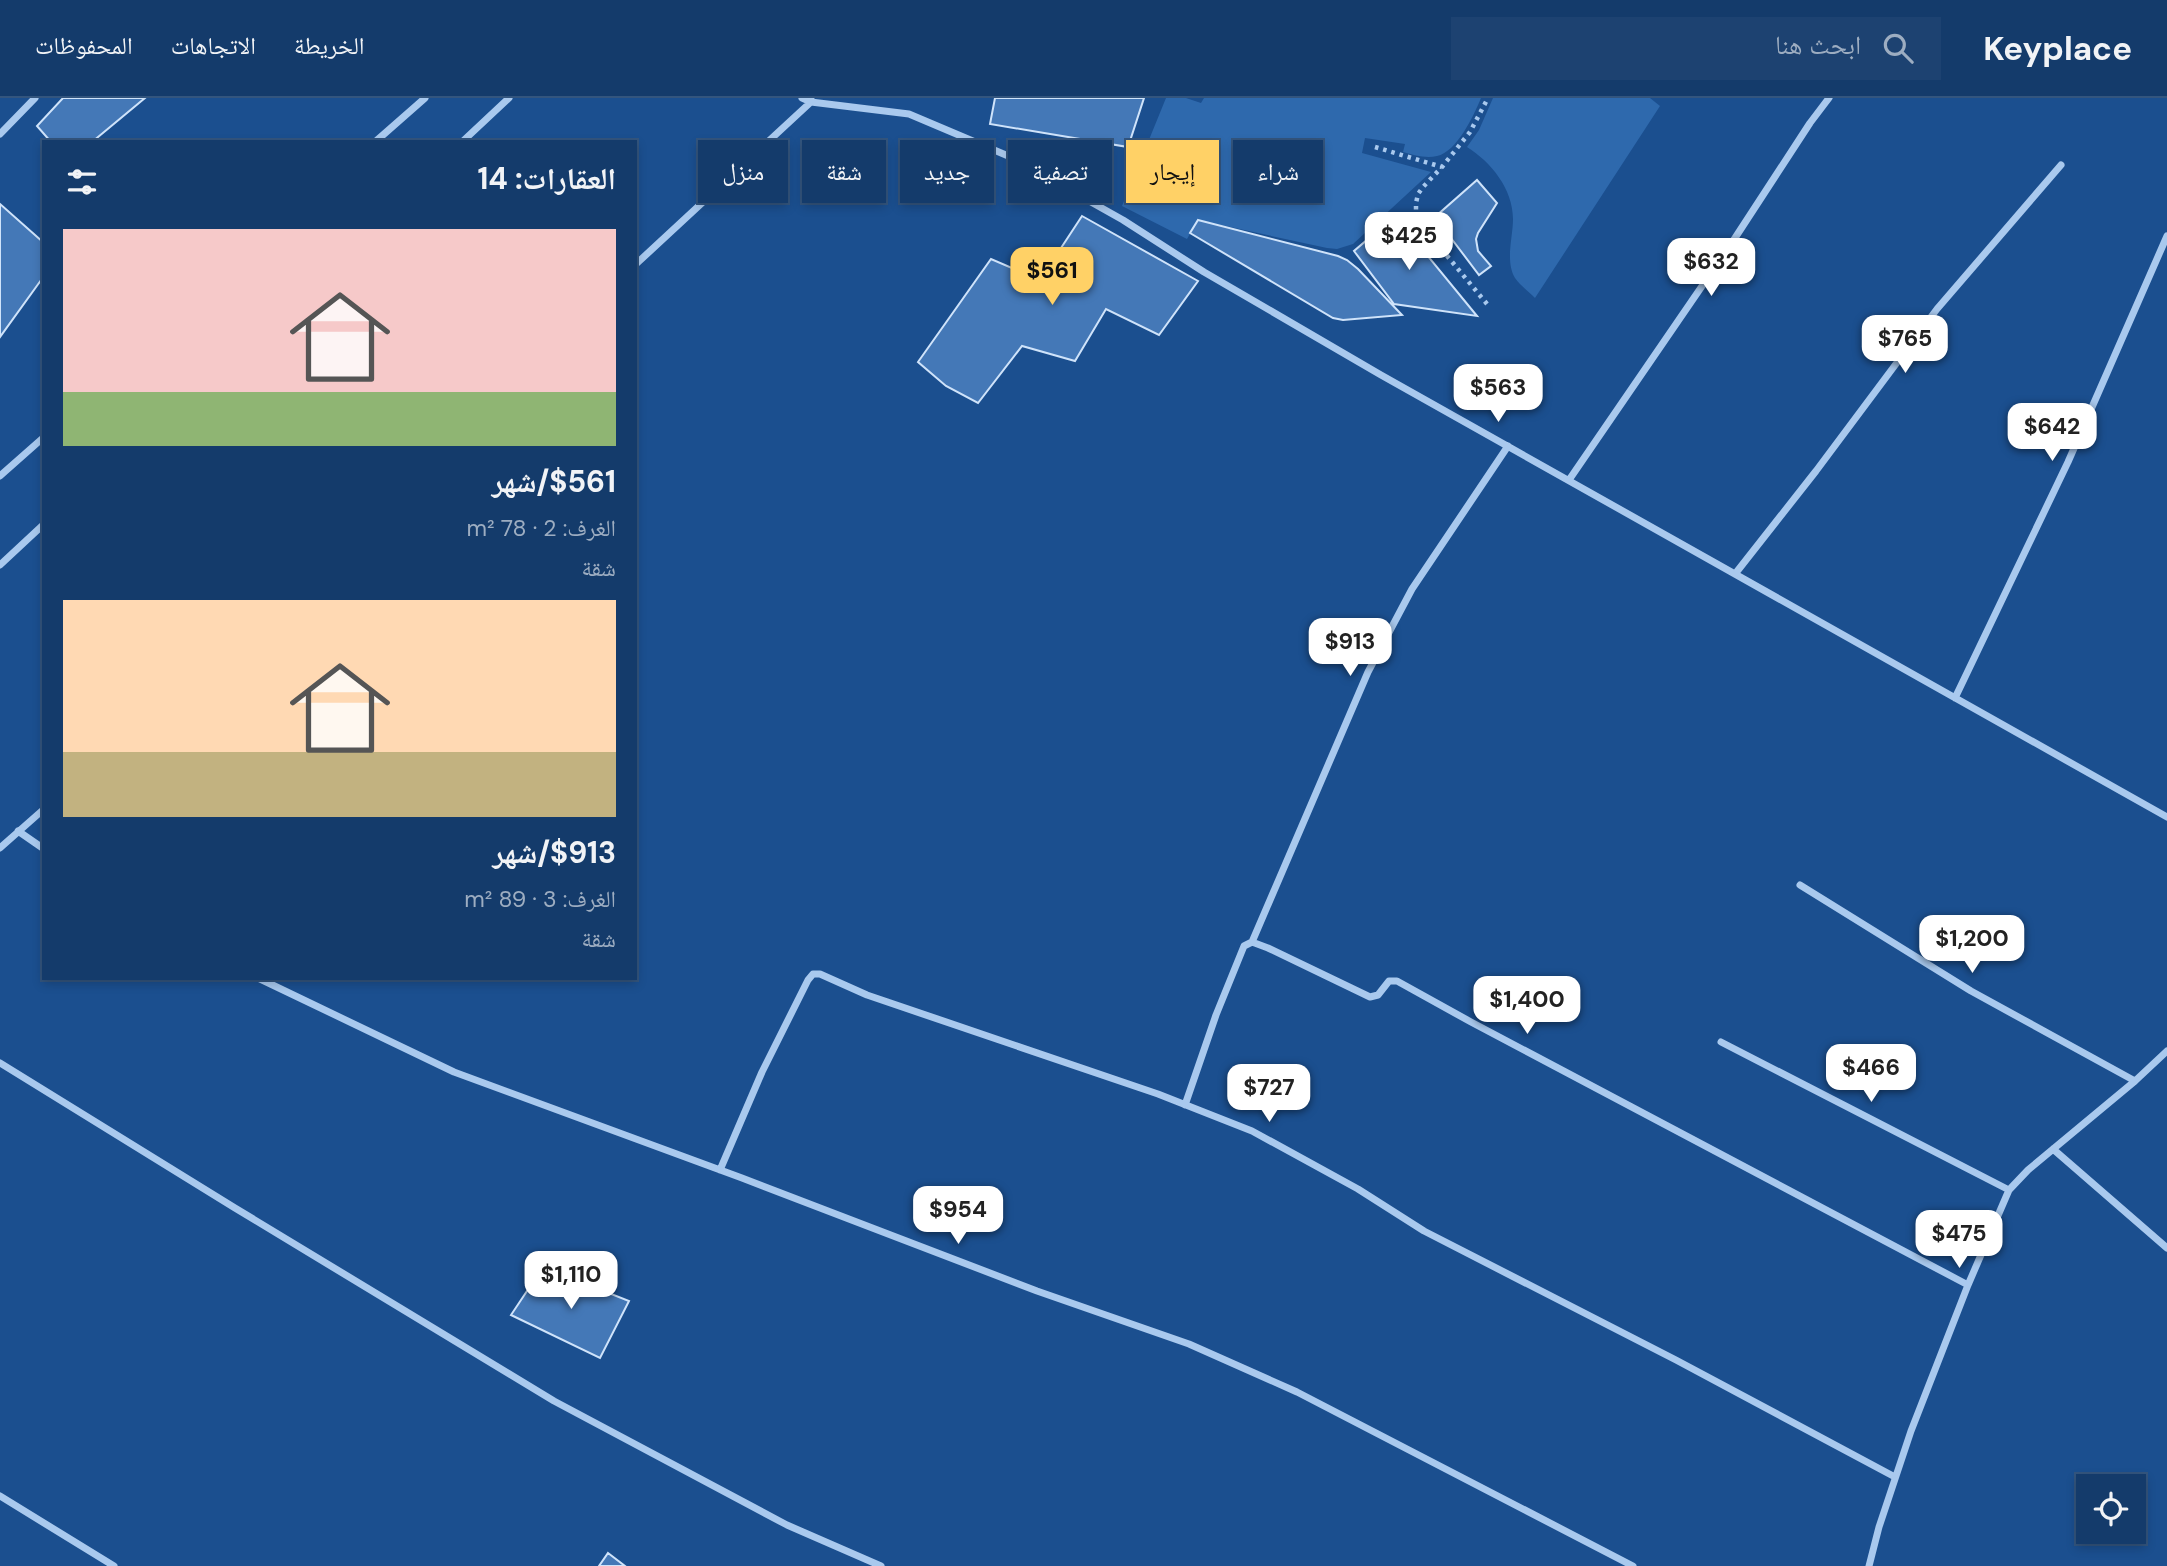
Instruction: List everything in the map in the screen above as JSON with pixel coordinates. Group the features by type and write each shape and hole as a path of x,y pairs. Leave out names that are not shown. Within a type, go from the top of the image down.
{"street":[{"path":"0,134 35,98"},
{"path":"377,140 425,98"},
{"path":"464,140 509,98"},
{"path":"802,98 909,114 1013,158 1123,220 1204,272 1369,368 2167,817"},
{"path":"1569,480 1735,238 1810,122 1829,98"},
{"path":"637,263 812,100"},
{"path":"1735,574 1937,309 2061,164"},
{"path":"1955,698 2068,462 2167,236"},
{"path":"0,476 42,439"},
{"path":"1185,1105 1244,946 1252,942 1368,673 1412,589 1508,446"},
{"path":"0,565 42,526"},
{"path":"0,848 42,811"},
{"path":"18,831 42,848"},
{"path":"1800,885 1971,991 2135,1081"},
{"path":"1252,942 1370,997 1378,995 1389,981 1397,981 1471,1023 1968,1285"},
{"path":"720,1170 762,1072 813,974 820,974 867,995 1185,1105 1252,1131 1357,1189 1424,1231 1676,1360 1895,1477"},
{"path":"262,980 454,1072 1037,1291 1189,1344 1297,1392 1633,1566"},
{"path":"1721,1042 2009,1190"},
{"path":"1869,1566 1910,1430 2009,1190 2028,1170 2167,1051"},
{"path":"0,1063 554,1401 788,1525 881,1566"},
{"path":"2053,1149 2167,1248"},
{"path":"0,1496 114,1566"}],"path":[{"path":"1487,304 1424,228 1416,212 1418,194 1470,132 1488,98"},
{"path":"1375,147 1442,167"}],"shaded area":[{"path":"1166,98 1186,98 1201,103 1204,98 1481,98 1458,140 1451,148 1437,156 1424,157 1403,152 1405,144 1365,138 1362,153 1431,172 1353,244 1337,249 1198,220 1187,239 1122,206 1126,196 1126,203 1219,203 1219,140 1149,140"},
{"path":"1493,98 1650,98 1660,106 1535,298 1517,281 1510,264 1513,219 1505,187 1492,168 1467,147 1479,130"}],"building":[{"path":"63,98 145,98 94,140 49,140 37,126"},
{"path":"995,98 1144,98 1130,140 1126,140 1126,147 1112,144 1112,140 1086,140 990,124"},
{"path":"1477,180 1497,203 1476,239 1478,251 1491,266 1479,275 1435,217"},
{"path":"0,204 42,241 42,279 0,337"},
{"path":"1082,216 1198,281 1159,335 1106,309 1075,361 1022,346 978,403 946,386 918,362 991,259 1040,280"},
{"path":"1395,216 1477,316 1394,304 1354,251"},
{"path":"1198,220 1347,260 1402,315 1343,320 1333,318 1190,233"},
{"path":"543,1267 629,1301 600,1358 511,1315"},
{"path":"608,1553 625,1566 599,1566"}]}
